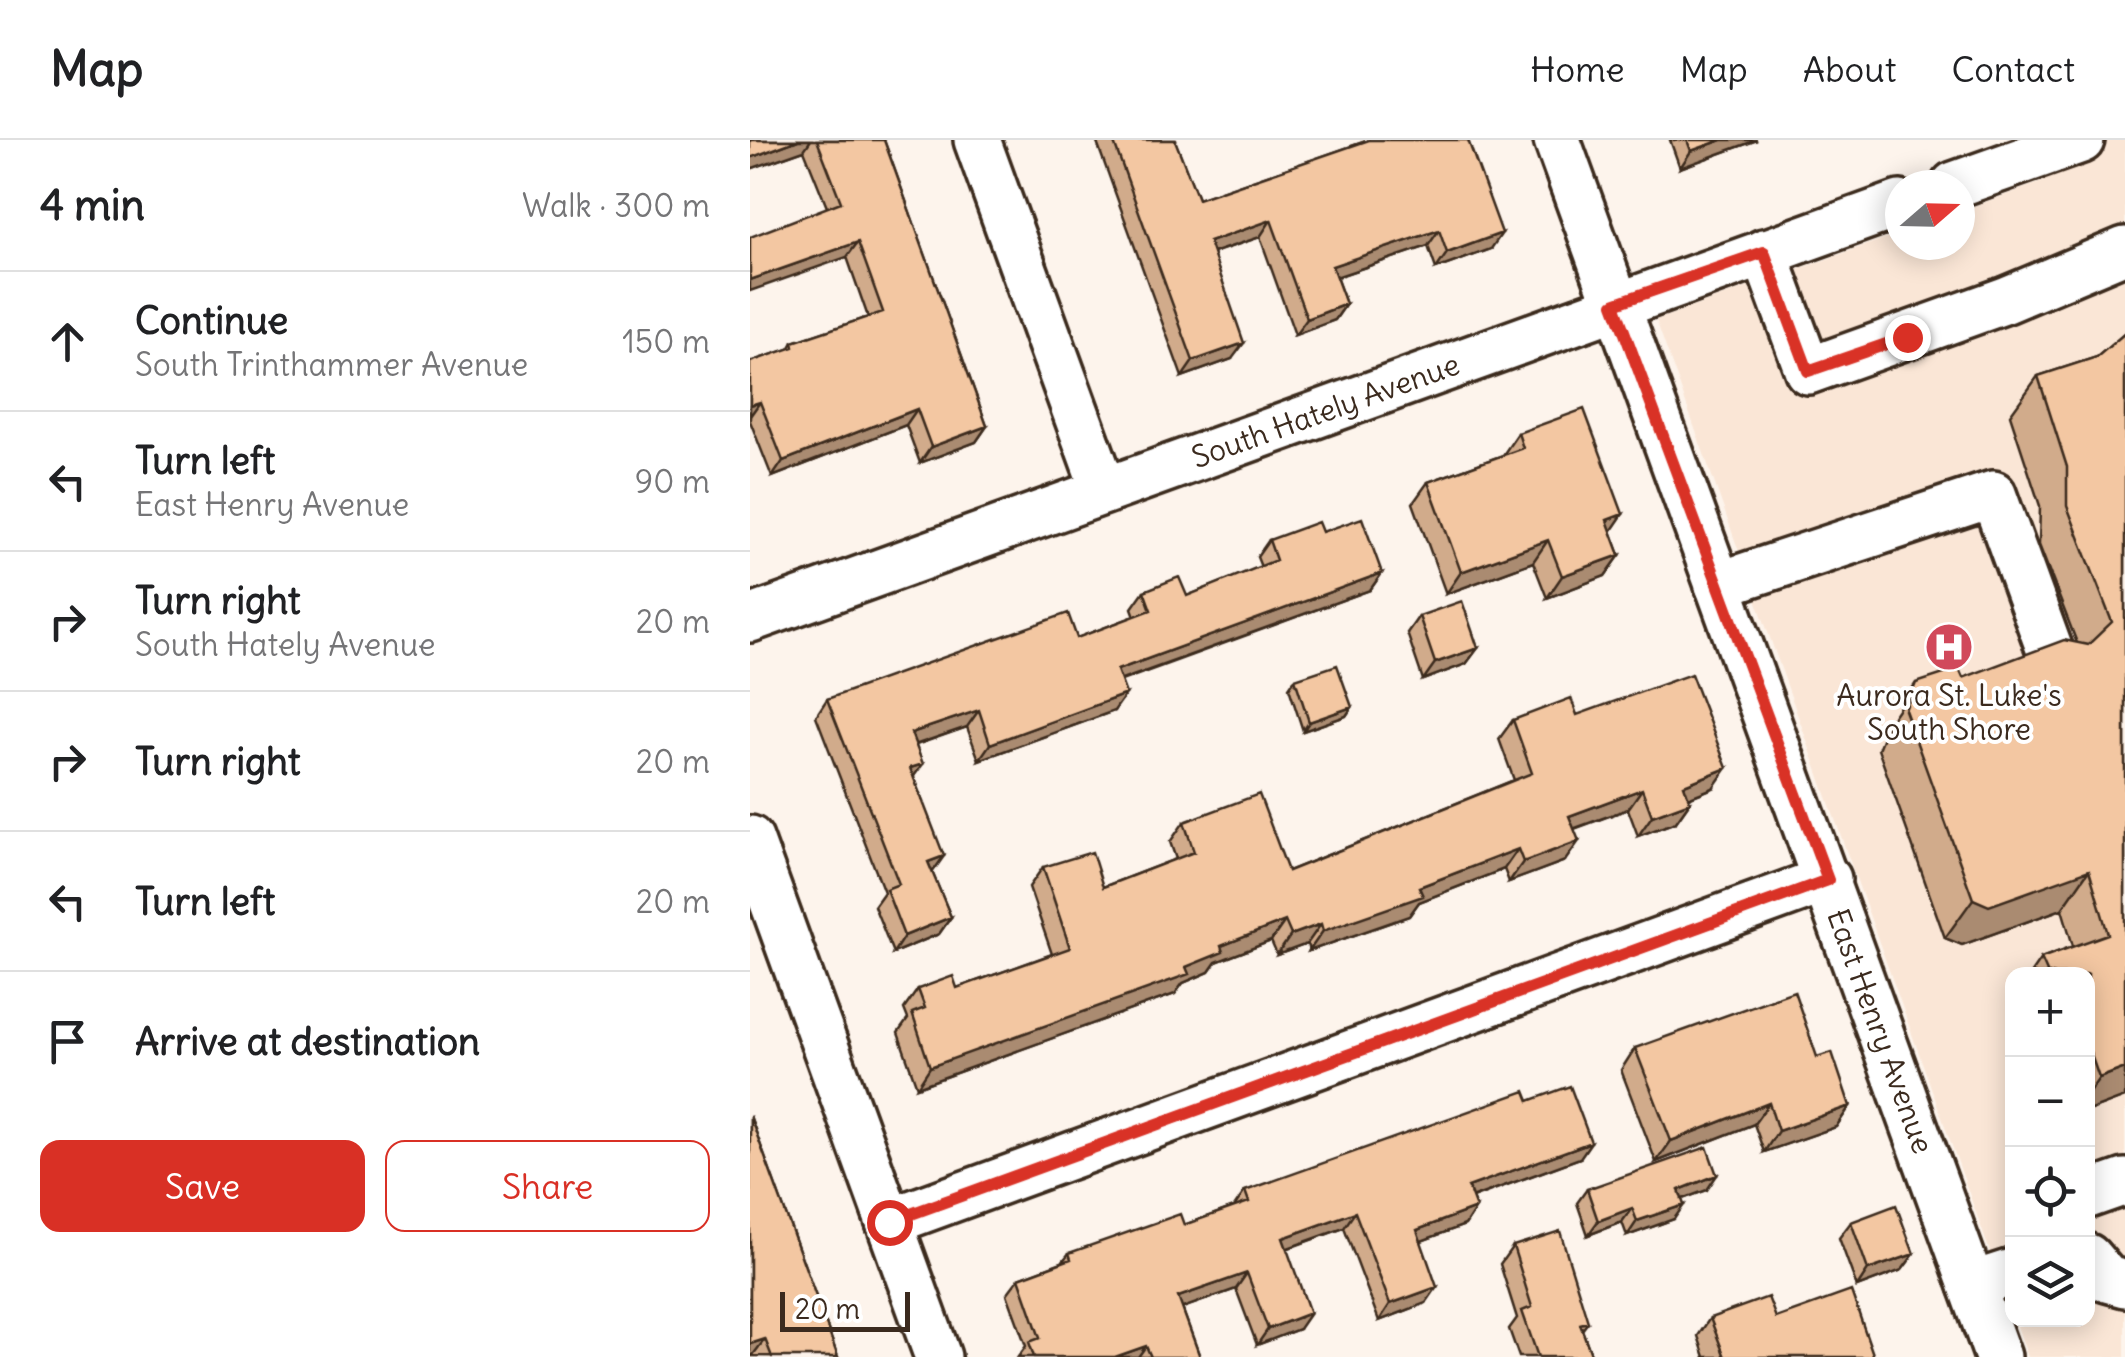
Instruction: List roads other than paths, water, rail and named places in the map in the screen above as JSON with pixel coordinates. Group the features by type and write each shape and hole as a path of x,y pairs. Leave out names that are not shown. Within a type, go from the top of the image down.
{"street":[{"path":"977,140 1104,490"},
{"name":"East Henry Avenue","path":"1557,140 1828,880 1992,1278 1998,1357"},
{"path":"1975,178 2081,140"},
{"name":"South Hately Avenue","path":"750,618 1885,209"},
{"path":"1764,252 1808,371 2006,300 2125,250"},
{"path":"1718,585 1993,494 2052,659"},
{"path":"750,839 938,1357"},
{"path":"889,1222 1828,880"},
{"path":"2095,1193 2125,1182"},
{"path":"2095,1266 2106,1279 2125,1284"}],"place":[{"name":"Aurora St. Luke's South Shore","path":"1949,647"}]}
